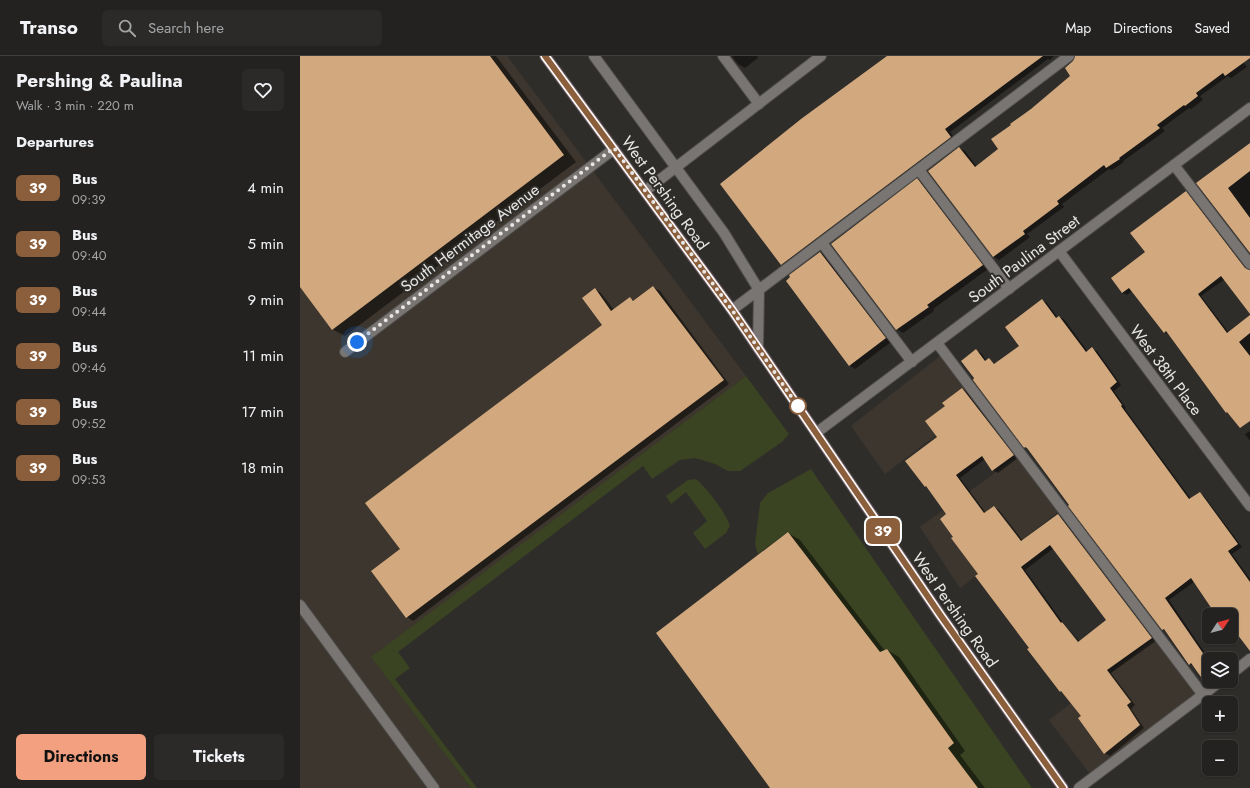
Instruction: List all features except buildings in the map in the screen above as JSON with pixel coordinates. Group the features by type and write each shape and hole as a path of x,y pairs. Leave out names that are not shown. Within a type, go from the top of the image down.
{"main road":[{"name":"West Pershing Road","path":"545,56 732,310 941,616 1063,788"}],"street":[{"name":"West Pershing Road","path":"594,56 724,233 759,290"},
{"path":"723,56 758,104"},
{"path":"645,191 822,56"},
{"path":"732,310 1069,56"},
{"name":"South Paulina Street","path":"816,433 1250,108"},
{"name":"South Hermitage Avenue","path":"345,352 614,148"},
{"path":"1174,165 1250,264"},
{"path":"919,170 1009,289"},
{"path":"822,243 912,362"},
{"name":"West 38th Place","path":"1059,251 1250,506"},
{"path":"758,348 759,290"},
{"path":"937,343 1203,695"},
{"path":"300,606 434,788"},
{"path":"1238,668 1250,659"},
{"path":"1079,788 1212,688"}],"shaded area":[{"path":"300,56 507,56 746,376 372,657 471,788 300,788"},
{"path":"944,353 981,401 885,474 851,426"},
{"path":"1021,454 1062,509 960,588 920,527"},
{"path":"1158,636 1203,695 1093,778 1049,720"}],"green space":[{"path":"746,376 789,434 782,442 740,471 728,471 715,464 695,458 680,460 652,479 643,466 398,652 410,668 395,679 477,788 471,788 371,657"},
{"path":"811,469 1032,788 978,788 948,748 953,743 887,649 880,652 788,532 758,554 755,544 760,503 768,493"},
{"path":"696,479 716,501 725,514 730,526 726,533 705,549 693,533 707,521 686,492 671,504 666,496 688,480"}],"bus line":[{"name":"39","path":"545,56 732,310 941,616 1009,714 1063,788"}],"route":[{"path":"357,342 614,148 732,310 799,408 798,406"}]}
